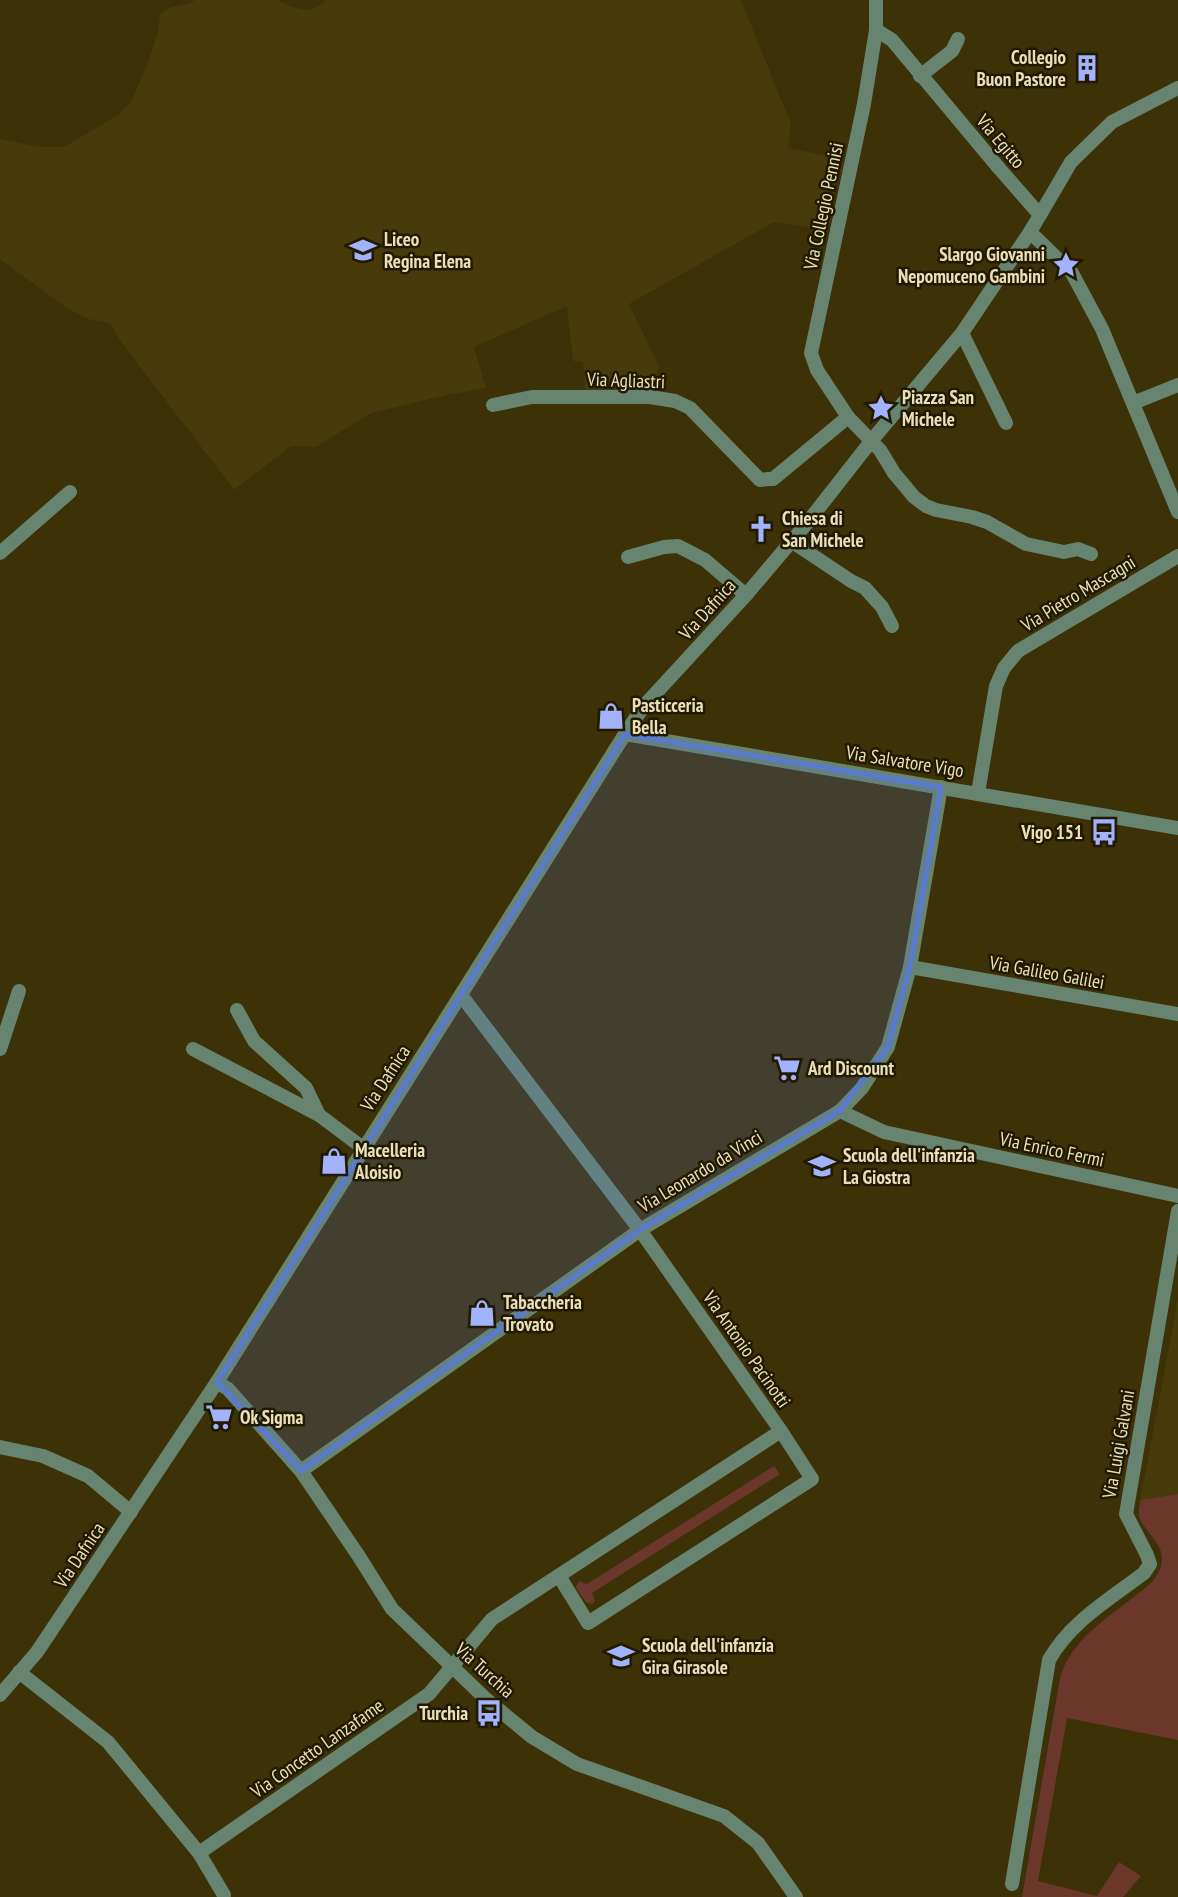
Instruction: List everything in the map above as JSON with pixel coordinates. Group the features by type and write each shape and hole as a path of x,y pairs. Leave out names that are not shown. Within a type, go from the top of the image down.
{"street":[{"name":"Via Collegio Pennisi","path":"876,0 876,30 864,103 811,353 817,370 846,414 876,445 907,489 926,506 987,522 1026,544 1064,552 1078,549 1091,554"},
{"name":"Via Egitto","path":"876,30 892,40 1040,215"},
{"path":"920,76 952,51 958,39"},
{"path":"1006,423 962,334 1030,232 1071,162 1112,122 1178,88"},
{"path":"1030,232 1072,273 1089,305 1178,512"},
{"name":"Via Dafnica","path":"0,1695 37,1652 217,1382 643,707 746,595 876,445 962,334"},
{"path":"1133,403 1178,385"},
{"name":"Via Agliastri","path":"493,405 532,397 650,397 674,401 690,408 760,480 773,479 846,414"},
{"path":"0,553 70,492"},
{"path":"791,541 851,582 865,588 882,607 892,626"},
{"path":"628,557 678,546 705,560 746,595"},
{"name":"Via Pietro Mascagni","path":"978,793 996,686 1004,668 1018,651 1178,556"},
{"name":"Via Salvatore Vigo","path":"625,734 1178,828"},
{"name":"Via Leonardo da Vinci","path":"301,1471 640,1230 840,1111 862,1088 888,1047 910,967 941,787"},
{"name":"Via Galileo Galilei","path":"910,967 1178,1014"},
{"path":"0,1049 19,991"},
{"name":"Via Antonio Pacinotti","path":"451,1667 492,1619 781,1431 640,1230 461,995"},
{"path":"237,1010 254,1041 306,1088 318,1115"},
{"path":"193,1049 318,1115 363,1148"},
{"name":"Via Enrico Fermi","path":"840,1111 884,1132 1178,1196"},
{"name":"Via Luigi Galvani","path":"1012,1884 1049,1660 1073,1627 1144,1573 1150,1564 1126,1514 1178,1211"},
{"name":"Via Turchia","path":"217,1382 228,1389 301,1471 392,1609 486,1700 532,1737 577,1764 724,1816 758,1843 796,1897"},
{"path":"559,1576 588,1623 753,1517 811,1479 781,1431"},
{"path":"0,1447 43,1456 88,1476 131,1512"},
{"name":"Via Concetto Lanzafame","path":"199,1853 429,1694 451,1667"},
{"path":"19,1672 108,1742 199,1853 223,1895"}],"highlighted area":[{"path":"625,734 941,787 910,967 888,1047 840,1111 640,1230 301,1471 217,1382"}],"shaded area":[{"name":"Liceo Regina Elena","path":"195,0 278,0 292,7 309,10 325,0 741,0 791,124 788,148 844,159 842,171 831,178 826,195 833,207 828,230 774,222 629,304 659,366 653,390 585,392 583,362 573,361 567,306 474,347 486,388 371,413 316,447 291,446 234,490 119,339 110,323 88,319 68,309 0,259 0,139 41,147 64,147 118,115 132,100 145,69 158,33 160,14 169,8"},
{"path":"1178,1299 1178,1494 1140,1500 1142,1490"},
{"path":"774,1466 780,1474 592,1593 595,1601 592,1604 586,1602 576,1588 580,1581 587,1584"},
{"path":"1178,1494 1178,1740 1067,1718 1038,1881 1097,1896 1119,1862 1141,1876 1123,1897 1022,1897 1060,1678 1065,1665 1090,1632 1146,1588 1160,1569 1162,1561 1159,1547 1139,1516 1140,1500"}],"place":[{"name":"Collegio Buon Pastore","path":"1087,68"},
{"name":"Liceo Regina Elena","path":"363,250"},
{"name":"Slargo Giovanni Nepomuceno Gambini","path":"1066,265"},
{"name":"Piazza San Michele","path":"881,408"},
{"name":"Chiesa di San Michele","path":"761,529"},
{"name":"Pasticceria Bella","path":"611,716"},
{"name":"Vigo 151","path":"1104,832"},
{"name":"Ard Discount","path":"787,1068"},
{"name":"Macelleria Aloisio","path":"334,1161"},
{"name":"Scuola dell'infanzia La Giostra","path":"822,1166"},
{"name":"Tabaccheria Trovato","path":"482,1313"},
{"name":"Ok Sigma","path":"219,1417"},
{"name":"Scuola dell'infanzia Gira Girasole","path":"621,1656"},
{"name":"Turchia","path":"489,1713"}]}
